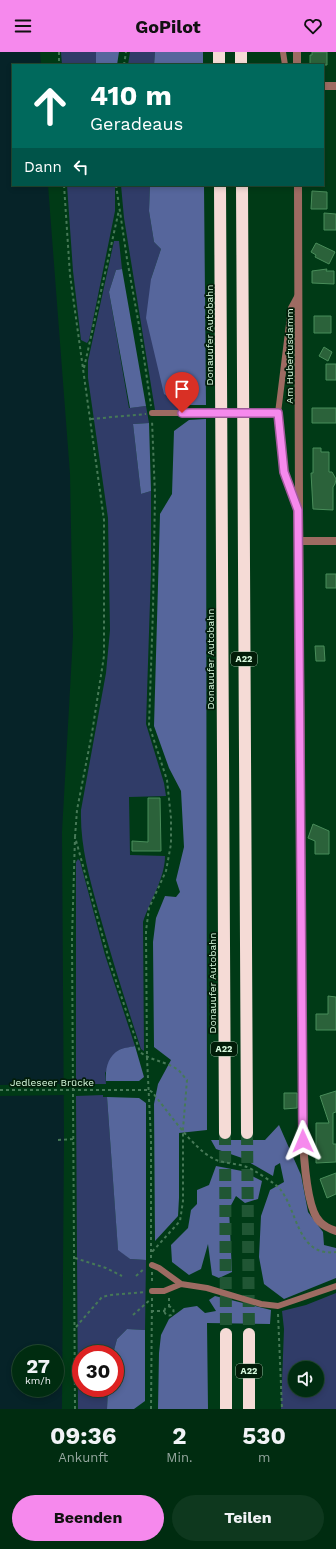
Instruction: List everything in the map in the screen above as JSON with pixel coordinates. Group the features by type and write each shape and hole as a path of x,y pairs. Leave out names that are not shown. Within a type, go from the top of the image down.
{"highway":[{"path":"219,52 219,64"},
{"path":"241,52 241,64"},
{"name":"Donauufer Autobahn","path":"220,186 225,1133"},
{"name":"A22","path":"242,186 247,1133"},
{"name":"A22","path":"226,1334 226,1409"},
{"name":"A22","path":"249,1334 249,1409"}],"street":[{"path":"298,52 298,64"},
{"path":"324,86 336,86"},
{"name":"Am Hubertusdamm","path":"298,186 298,510 303,1141 304,1160 311,1204 319,1221 328,1228 336,1231"},
{"path":"299,541 336,541"}],"lane":[{"path":"283,52 285,64"},
{"path":"298,510 284,472 278,413 291,308 299,294"},
{"path":"152,413 278,413"},
{"path":"152,1265 160,1268 181,1284 207,1288 261,1304 278,1306 336,1286"},
{"path":"152,1291 164,1291 181,1284"}],"path":[{"path":"59,52 59,64"},
{"path":"124,64 126,52"},
{"path":"64,186 70,275 104,520 104,656 92,733 77,810 75,837 72,938 75,1409"},
{"path":"116,186 152,413 154,510 153,610 149,725 167,780 171,818 171,838 166,871 149,908 146,931 147,1058 151,1139 151,1409"},
{"path":"84,369 119,207"},
{"path":"91,419 152,413"},
{"path":"75,837 110,963 140,1052 147,1058 156,1059 178,1070 187,1080 182,1129 183,1201 180,1221 151,1253"},
{"name":"Jedleseer Brücke","path":"0,1090 149,1090"},
{"path":"149,1090 203,1152 216,1160 248,1167 280,1188 300,1231 308,1243 318,1251 336,1252"},
{"path":"58,1140 74,1139"},
{"path":"74,1258 106,1268 122,1276"},
{"path":"136,1276 152,1265"},
{"path":"75,1328 102,1297 152,1291"},
{"path":"133,1315 152,1298"},
{"path":"278,1306 282,1409"},
{"path":"151,1311 165,1311 167,1307 174,1309 172,1316 168,1316 165,1311"}],"shaded area":[{"path":"0,52 40,52 41,64 12,64 12,186 48,186 70,474 73,636 62,832 64,1139 62,1345 12,1345 12,1397 62,1397 62,1409 0,1409"},
{"path":"61,52 96,52 96,64 62,64"},
{"path":"96,52 119,52 117,64 96,64"},
{"path":"130,52 155,52 154,64 128,64"},
{"path":"155,52 203,52 203,64 154,64"},
{"path":"67,186 115,186 115,211 89,340 87,343 81,340 73,271"},
{"path":"121,186 150,186 149,211 154,242 161,249 151,279 183,405 191,409 191,412 157,412 155,410 124,218"},
{"path":"150,186 204,186 206,405 183,405 164,394 146,318 151,279 161,249 154,242 149,211"},
{"path":"114,241 119,241 122,269 116,270 109,292 129,408 146,406 149,423 133,424 141,494 151,491 151,571 146,724 164,783 166,796 129,797 130,855 165,856 163,873 143,922 144,1051 141,1049 135,1032 91,885 81,823 81,810 106,673 110,630 108,518 88,378 88,361"},
{"path":"122,269 146,406 130,408 109,292 116,270"},
{"path":"206,419 207,1130 179,1133 178,1216 155,1241 154,1104 158,1084 171,1060 154,1047 153,942 156,918 165,896 176,897 180,892 176,880 184,847 181,791 169,768 154,726 160,514 172,494 174,431 189,420"},
{"path":"149,423 151,491 141,494 133,424"},
{"path":"78,859 80,861 105,955 135,1046 119,1050 105,1073 106,1084 76,1084 76,862"},
{"path":"135,1046 144,1077 139,1081 106,1081 108,1063 112,1056 121,1049"},
{"path":"103,1095 103,1097 107,1097 118,1249 130,1259 146,1260 145,1330 127,1329 117,1339 115,1345 78,1345 76,1096"},
{"path":"107,1097 139,1098 146,1103 146,1260 130,1259 118,1250"},
{"path":"279,1125 301,1175 308,1212 323,1232 324,1245 336,1248 336,1278 284,1299 264,1284 259,1257 261,1216 270,1190 284,1182 280,1163 275,1166 273,1176 242,1158 216,1149 211,1140 265,1140"},
{"path":"216,1166 242,1171 262,1181 258,1199 245,1203 236,1196 229,1209 232,1272 219,1278 212,1275 208,1244 201,1269 189,1275 172,1262 171,1245 188,1228 191,1210 197,1204 197,1190 209,1185"},
{"path":"336,1293 336,1409 281,1409 284,1329 282,1311 306,1305"},
{"path":"215,1296 271,1310 270,1324 207,1323 208,1409 158,1409 159,1353 161,1335 169,1319 184,1308 197,1306 205,1313 216,1311 209,1300"},
{"path":"127,1329 145,1330 145,1401 134,1409 107,1409 108,1397 124,1397 124,1345 115,1345 117,1339"},
{"path":"78,1397 108,1397 107,1409 78,1409"}],"pier":[{"path":"66,1084 66,1095 0,1096 0,1085"}],"building":[{"path":"312,52 327,52 327,65 310,64 310,55 312,55"},
{"path":"312,191 327,192 327,209 311,209"},
{"path":"324,213 336,214 336,230 324,230"},
{"path":"316,243 335,252 329,264 315,257 316,255 311,252"},
{"path":"327,269 326,271 334,271 334,284 312,283 312,271"},
{"path":"314,316 331,316 331,333 314,333"},
{"path":"324,347 332,352 328,361 319,356"},
{"path":"326,364 336,364 336,380 326,380"},
{"path":"312,408 336,408 336,423 312,423"},
{"path":"313,448 321,448 321,452 329,452 329,472 332,472 336,479 333,487 333,510 313,509 311,473 313,473"},
{"path":"326,574 336,574 336,588 326,588"},
{"path":"315,646 324,646 325,661 316,661"},
{"path":"148,798 160,798 161,851 132,851 132,841 148,842"},
{"path":"313,824 329,831 329,854 315,854 315,841 308,838"},
{"path":"328,996 336,997 336,1030 316,1030 316,1014 328,1014"},
{"path":"336,1091 336,1112 333,1113 333,1144 336,1144 336,1162 316,1163 316,1123 329,1123 320,1096"},
{"path":"284,1093 297,1093 297,1108 284,1109"},
{"path":"336,1173 336,1194 327,1198 320,1179"}],"tunnel":[{"path":"225,1133 226,1334"},
{"path":"247,1133 249,1334"}],"route":[{"path":"182,413 278,413 284,472 298,510 303,1141"}]}
